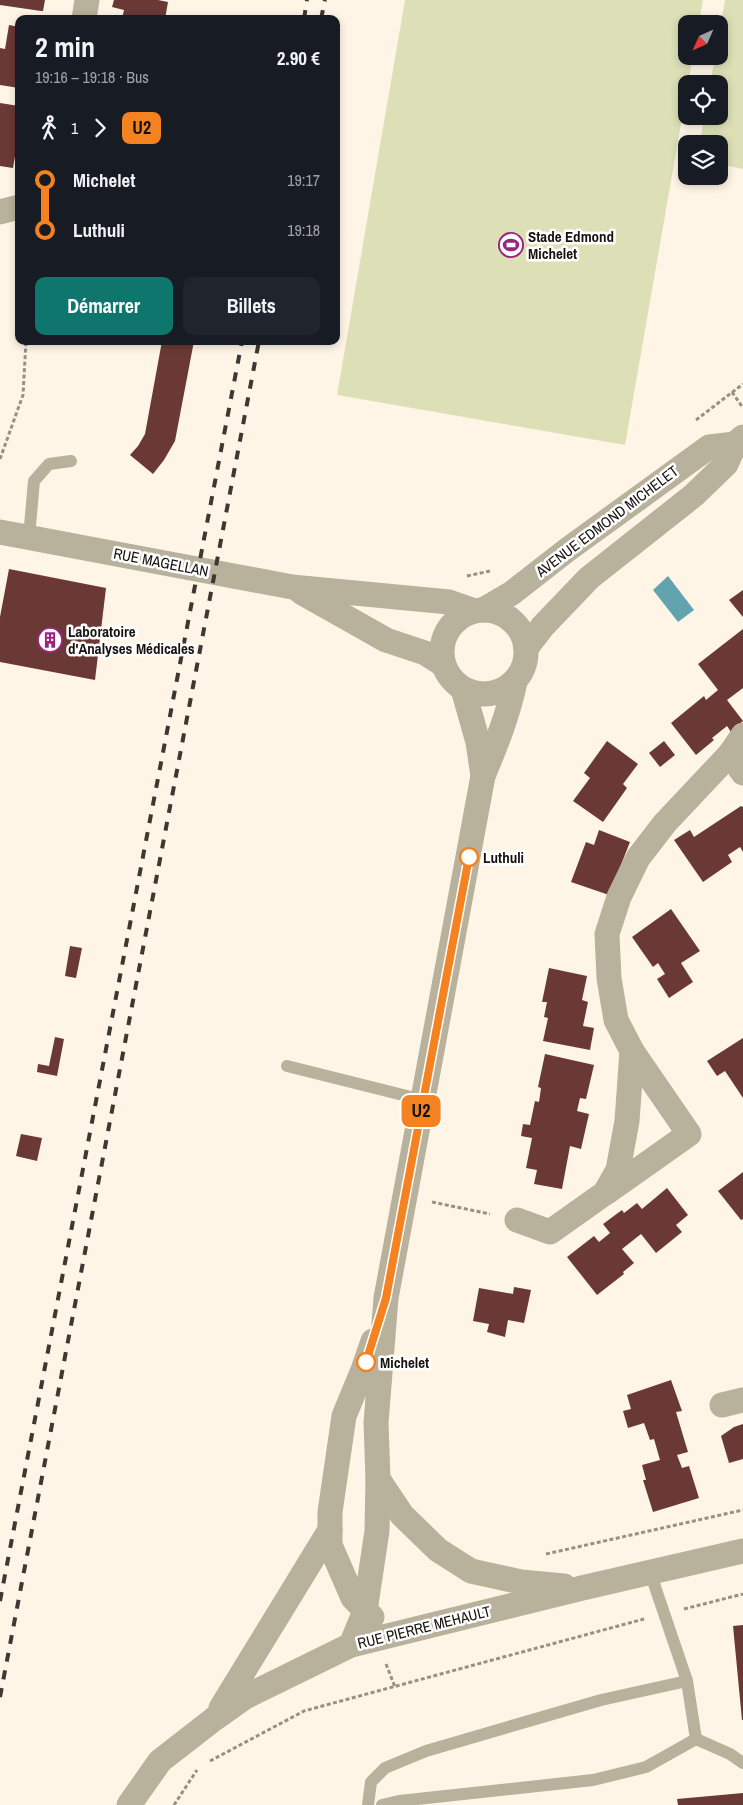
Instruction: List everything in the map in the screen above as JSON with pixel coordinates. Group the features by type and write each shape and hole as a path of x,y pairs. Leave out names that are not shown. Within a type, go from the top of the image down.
{"street":[{"path":"85,15 87,0"},
{"path":"0,212 15,208"},
{"name":"AVENUE EDMOND MICHELET","path":"479,610 512,593 709,447 740,445"},
{"name":"AVENUE EDMOND MICHELET","path":"526,648 543,626 589,578 694,495 726,464 740,445"},
{"name":"RUE MAGELLAN","path":"0,532 292,587 450,602 479,610"},
{"name":"RUE MAGELLAN","path":"292,587 386,640 425,653 444,665"},
{"path":"479,610 496,612 508,617 517,625 523,636 526,648 526,660 522,672 515,682 504,690 490,694 476,694 463,689 452,679 444,665 442,652 444,637 452,625 462,616 479,610"},
{"path":"351,1645 365,1611 376,1531 378,1480 376,1423 386,1298 483,776 502,732 515,682"},
{"path":"463,689 478,742 483,776"},
{"path":"518,1220 550,1232 689,1134 632,1051 616,1020 609,978 607,934 619,897 638,858 665,823 739,754"},
{"path":"605,1193 618,1170 627,1121 632,1051"},
{"path":"386,1298 364,1370 344,1416 330,1512 330,1545 353,1598 365,1611 394,1635"},
{"path":"378,1480 402,1515 438,1550 471,1571 521,1582 582,1588"},
{"path":"214,1719 330,1530"},
{"name":"RUE PIERRE MEHAULT","path":"129,1805 160,1761 214,1719 245,1697 351,1645 582,1588 743,1551"}],"lane":[{"path":"29,537 34,480 49,464 71,462"},
{"path":"287,1066 423,1100"},
{"path":"650,1572 687,1681 696,1740"},
{"path":"368,1805 371,1782 385,1768 426,1751 602,1700 687,1681"},
{"path":"696,1740 730,1754 743,1762"},
{"path":"382,1805 399,1801 593,1780 646,1767 696,1740"}],"path":[{"path":"0,459 22,396 26,345"},
{"path":"732,392 743,408"},
{"path":"405,1197 518,1220"},
{"path":"543,1554 743,1510"},
{"path":"208,1762 304,1712 743,1594"},
{"path":"174,1805 200,1766"}],"green space":[{"name":"Stade Edmond Michelet","path":"405,0 703,0 700,15 678,15 678,65 691,65 690,75 678,75 678,125 681,125 625,445 337,395"},
{"path":"725,0 743,0 743,169 728,166 728,135 701,135 703,125 728,125 728,75 712,75 713,65 728,65 728,15 722,15"}],"water":[{"path":"668,576 694,610 678,622 653,590"}],"building":[{"path":"0,0 45,0 43,11 41,11 0,5"},
{"path":"114,0 158,0 168,2 166,15 123,15 124,10 112,7"},
{"path":"9,25 15,26 15,87 0,85 0,48 5,49"},
{"path":"0,103 15,105 15,156 13,168 0,166"},
{"path":"161,345 193,345 175,441 153,474 130,455 145,434"},
{"name":"Laboratoire d'Analyses Médicales","path":"9,569 106,588 95,680 0,662 0,617"},
{"path":"743,590 743,617 729,600"},
{"path":"743,629 743,688 727,700 743,721 731,732 727,726 696,755 671,723 704,696 706,700 718,690 698,664"},
{"path":"607,741 638,764 623,784 627,788 603,822 573,801 590,778 584,773"},
{"path":"664,741 675,755 660,767 649,753"},
{"path":"741,806 743,807 743,852 740,847 728,855 732,862 703,882 674,840 690,830 694,837"},
{"path":"599,830 630,842 609,895 571,882 586,842 594,845"},
{"path":"671,909 700,951 681,963 693,982 669,998 657,979 665,974 658,963 653,967 632,937"},
{"path":"70,946 82,948 76,978 65,976"},
{"path":"549,968 587,976 582,1000 588,1002 583,1026 594,1028 590,1050 543,1041 548,1018 544,1017 547,1002 542,1002"},
{"path":"55,1037 64,1039 57,1076 37,1072 38,1064 49,1066"},
{"path":"743,1038 743,1098 725,1071 717,1076 707,1061"},
{"path":"545,1054 594,1065 586,1099 580,1098 577,1111 589,1114 581,1149 570,1146 562,1189 534,1184 537,1170 526,1168 532,1138 521,1136 523,1124 530,1125 535,1101 539,1102 541,1088 538,1087"},
{"path":"21,1134 42,1138 37,1161 16,1156"},
{"path":"743,1172 743,1219 741,1220 718,1191"},
{"path":"667,1188 688,1215 676,1225 682,1232 656,1253 641,1234 622,1249 634,1263 623,1272 624,1274 597,1295 567,1257 594,1236 599,1242 610,1233 603,1224 622,1210 624,1213 637,1203 642,1209"},
{"path":"514,1287 531,1290 524,1323 508,1320 505,1337 487,1332 489,1324 473,1321 479,1288 513,1294"},
{"path":"671,1380 682,1411 676,1412 688,1452 677,1455 682,1468 689,1466 699,1498 653,1512 643,1480 646,1480 642,1465 660,1460 654,1439 650,1440 644,1423 628,1428 623,1411 631,1409 627,1395"},
{"path":"743,1424 743,1459 729,1463 721,1436 734,1427"},
{"path":"743,1625 743,1720 742,1720 733,1626"},
{"path":"743,1793 743,1805 678,1805 677,1799"}],"railway":[{"path":"305,15 307,0"},
{"path":"322,15 325,0"},
{"path":"0,1601 241,345"},
{"path":"0,1697 258,345"}],"bus line":[{"name":"U2","path":"366,1362 386,1298 469,857"}],"place":[{"name":"Stade Edmond Michelet","path":"511,245"},
{"name":"Laboratoire d'Analyses Médicales","path":"50,640"},
{"name":"Luthuli","path":"469,857"},
{"name":"Michelet","path":"366,1362"}]}
